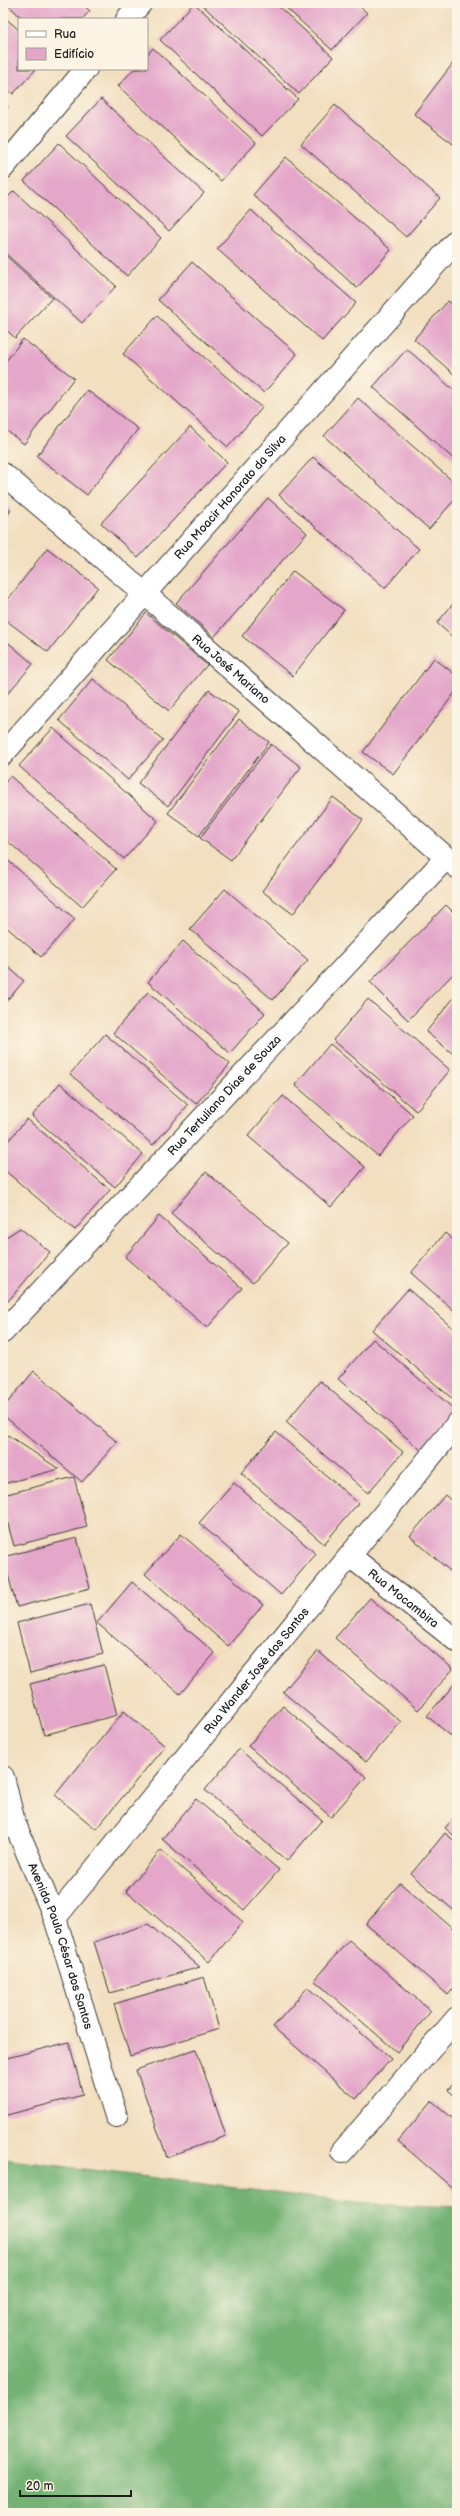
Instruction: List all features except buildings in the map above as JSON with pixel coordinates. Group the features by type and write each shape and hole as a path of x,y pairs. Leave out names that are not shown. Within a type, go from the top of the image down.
{"street":[{"path":"128,18 141,3"},
{"path":"3,168 85,70"},
{"name":"Rua Moacir Honorato da Silva","path":"3,754 457,240"},
{"name":"Rua José Mariano","path":"3,474 145,594 452,863"},
{"name":"Rua Tertuliano Dias de Souza","path":"3,1332 452,863"},
{"name":"Rua Wander José dos Santos","path":"55,1918 457,1424"},
{"name":"Rua Mocambira","path":"350,1556 457,1642"},
{"name":"Avenida Paulo César dos Santos","path":"3,1776 8,1824 55,1918 116,2116"},
{"path":"342,2152 457,2018"}],"green space":[{"path":"3,2159 356,2203 457,2207 457,2513 3,2513"}]}
